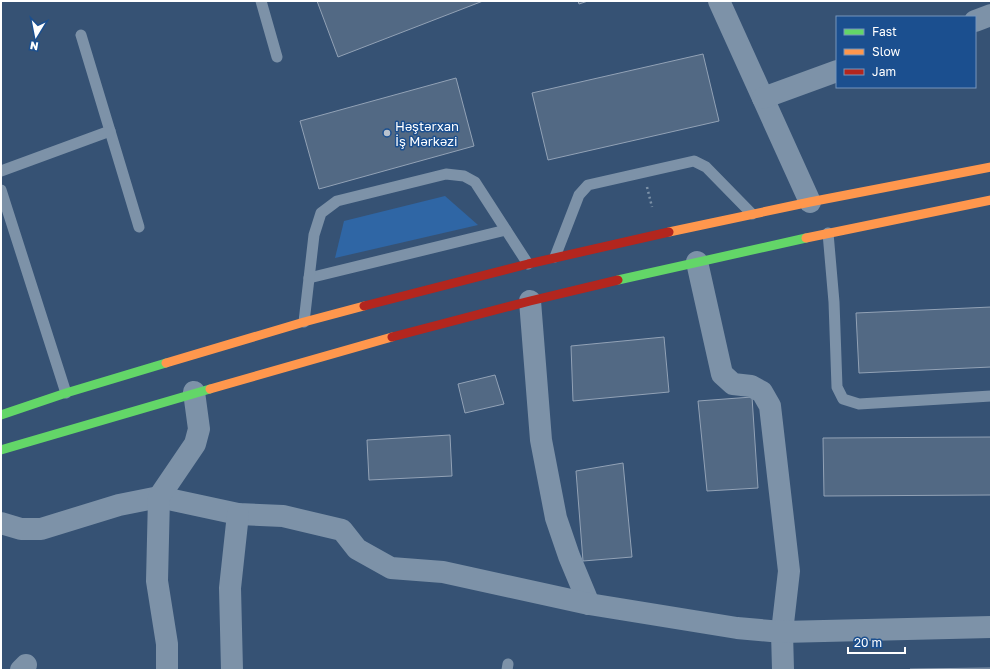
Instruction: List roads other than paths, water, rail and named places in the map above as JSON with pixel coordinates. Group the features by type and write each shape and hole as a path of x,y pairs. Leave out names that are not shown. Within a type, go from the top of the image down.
{"main road":[{"path":"1,415 304,322 555,257 810,202 991,167"},
{"path":"1,450 194,392 530,301 828,233 991,200"}],"street":[{"path":"719,1 810,202"},
{"path":"976,21 991,15"},
{"path":"763,98 836,71"},
{"path":"697,262 722,374 733,384 750,386 762,392 770,406 789,571 782,632 783,670"},
{"path":"530,301 541,440 556,518 569,556 589,604"},
{"path":"167,670 167,644 157,581 159,497 195,444 199,428 194,392"},
{"path":"1,524 21,529 42,529 119,505 159,497 238,514 283,516 342,530 357,549 391,568 443,572 589,604 737,628 782,632 991,627"},
{"path":"232,670 230,588 238,514"}],"lane":[{"path":"261,1 277,57"},
{"path":"81,35 139,227"},
{"path":"1,171 110,131"},
{"path":"555,257 579,195 588,185 643,172 694,161 706,167 752,214"},
{"path":"304,322 314,235 321,213 336,201 446,174 464,176 475,182 528,264"},
{"path":"1,190 66,394"},
{"path":"309,278 506,230"},
{"path":"828,233 834,302 836,387 843,399 859,404 991,396"}],"place":[{"name":"Həştərxan İş Mərkəzi","path":"387,133"}]}
